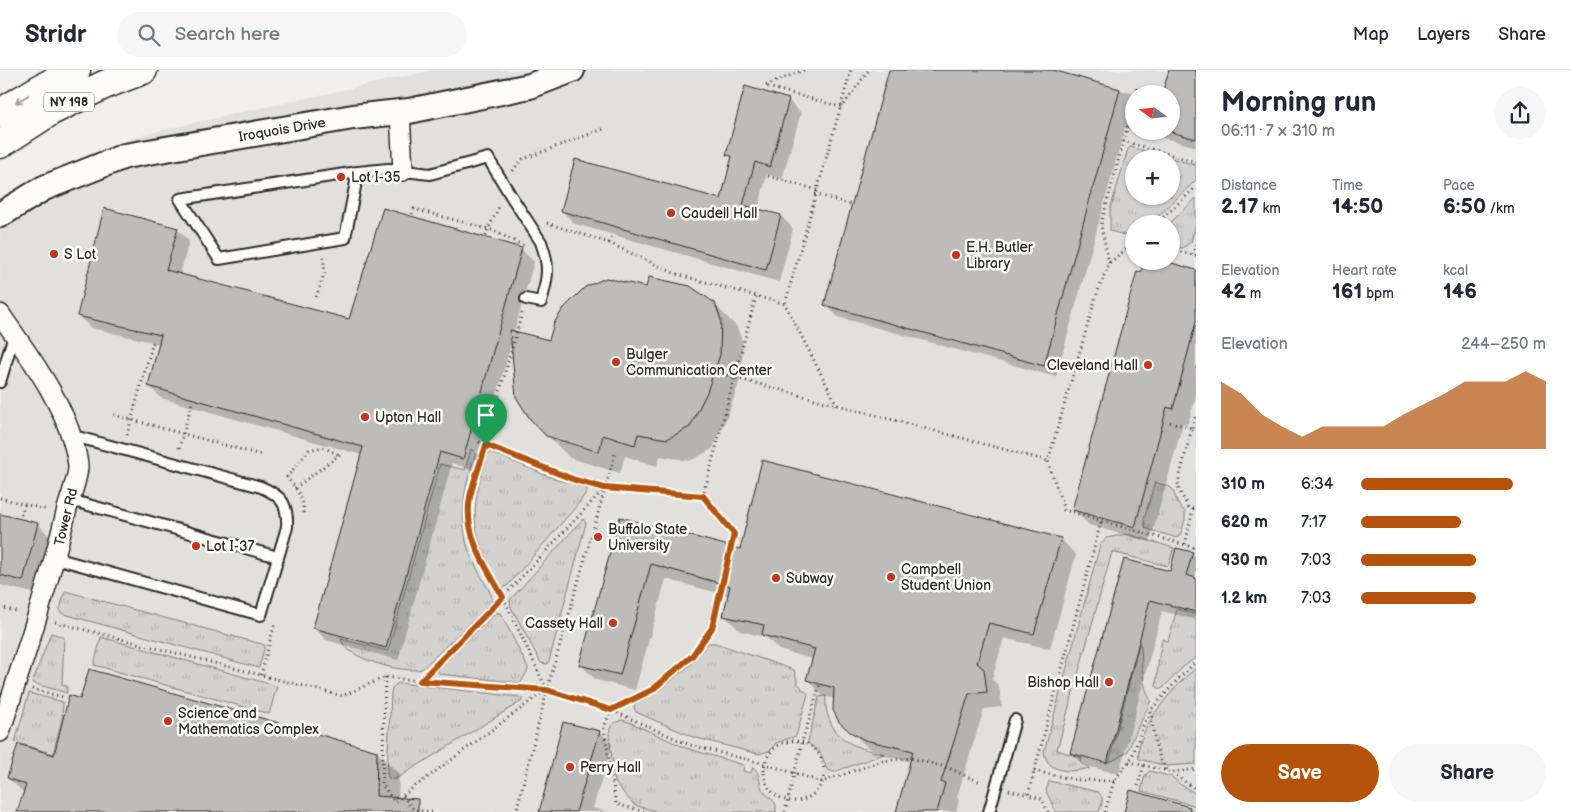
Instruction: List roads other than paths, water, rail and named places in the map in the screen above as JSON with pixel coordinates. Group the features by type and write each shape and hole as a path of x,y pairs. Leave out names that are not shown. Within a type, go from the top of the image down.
{"highway":[{"name":"NY 198","path":"0,113 76,70"},
{"name":"NY 198","path":"0,144 51,111 104,85 143,70"}],"street":[{"name":"Iroquois Drive","path":"0,215 44,188 125,156 353,117 400,112 530,86 572,70"},
{"path":"400,112 403,171"},
{"name":"Tower Rd","path":"0,314 37,368 60,409 75,447 78,468 55,558 0,732"}],"lane":[{"path":"358,172 345,238 219,259 180,199 358,172 388,169 430,174 488,158 541,242 544,250 548,278 541,302 526,299"},
{"path":"0,382 14,334"},
{"path":"55,558 261,614 287,527 285,506 273,492 261,487 70,435"},
{"path":"70,500 278,557"},
{"path":"989,812 1015,720"}],"place":[{"name":"Lot I-35","path":"341,177"},
{"name":"Caudell Hall","path":"671,213"},
{"name":"S Lot","path":"54,254"},
{"name":"E.H. Butler Library","path":"956,255"},
{"name":"Bulger Communication Center","path":"616,362"},
{"name":"Cleveland Hall","path":"1148,365"},
{"name":"Upton Hall","path":"365,417"},
{"name":"Buffalo State University","path":"598,537"},
{"name":"Lot I-37","path":"196,546"},
{"name":"Campbell Student Union","path":"891,577"},
{"name":"Subway","path":"776,578"},
{"name":"Cassety Hall","path":"613,623"},
{"name":"Bishop Hall","path":"1109,682"},
{"name":"Science and Mathematics Complex","path":"168,721"},
{"name":"Perry Hall","path":"570,767"}]}
